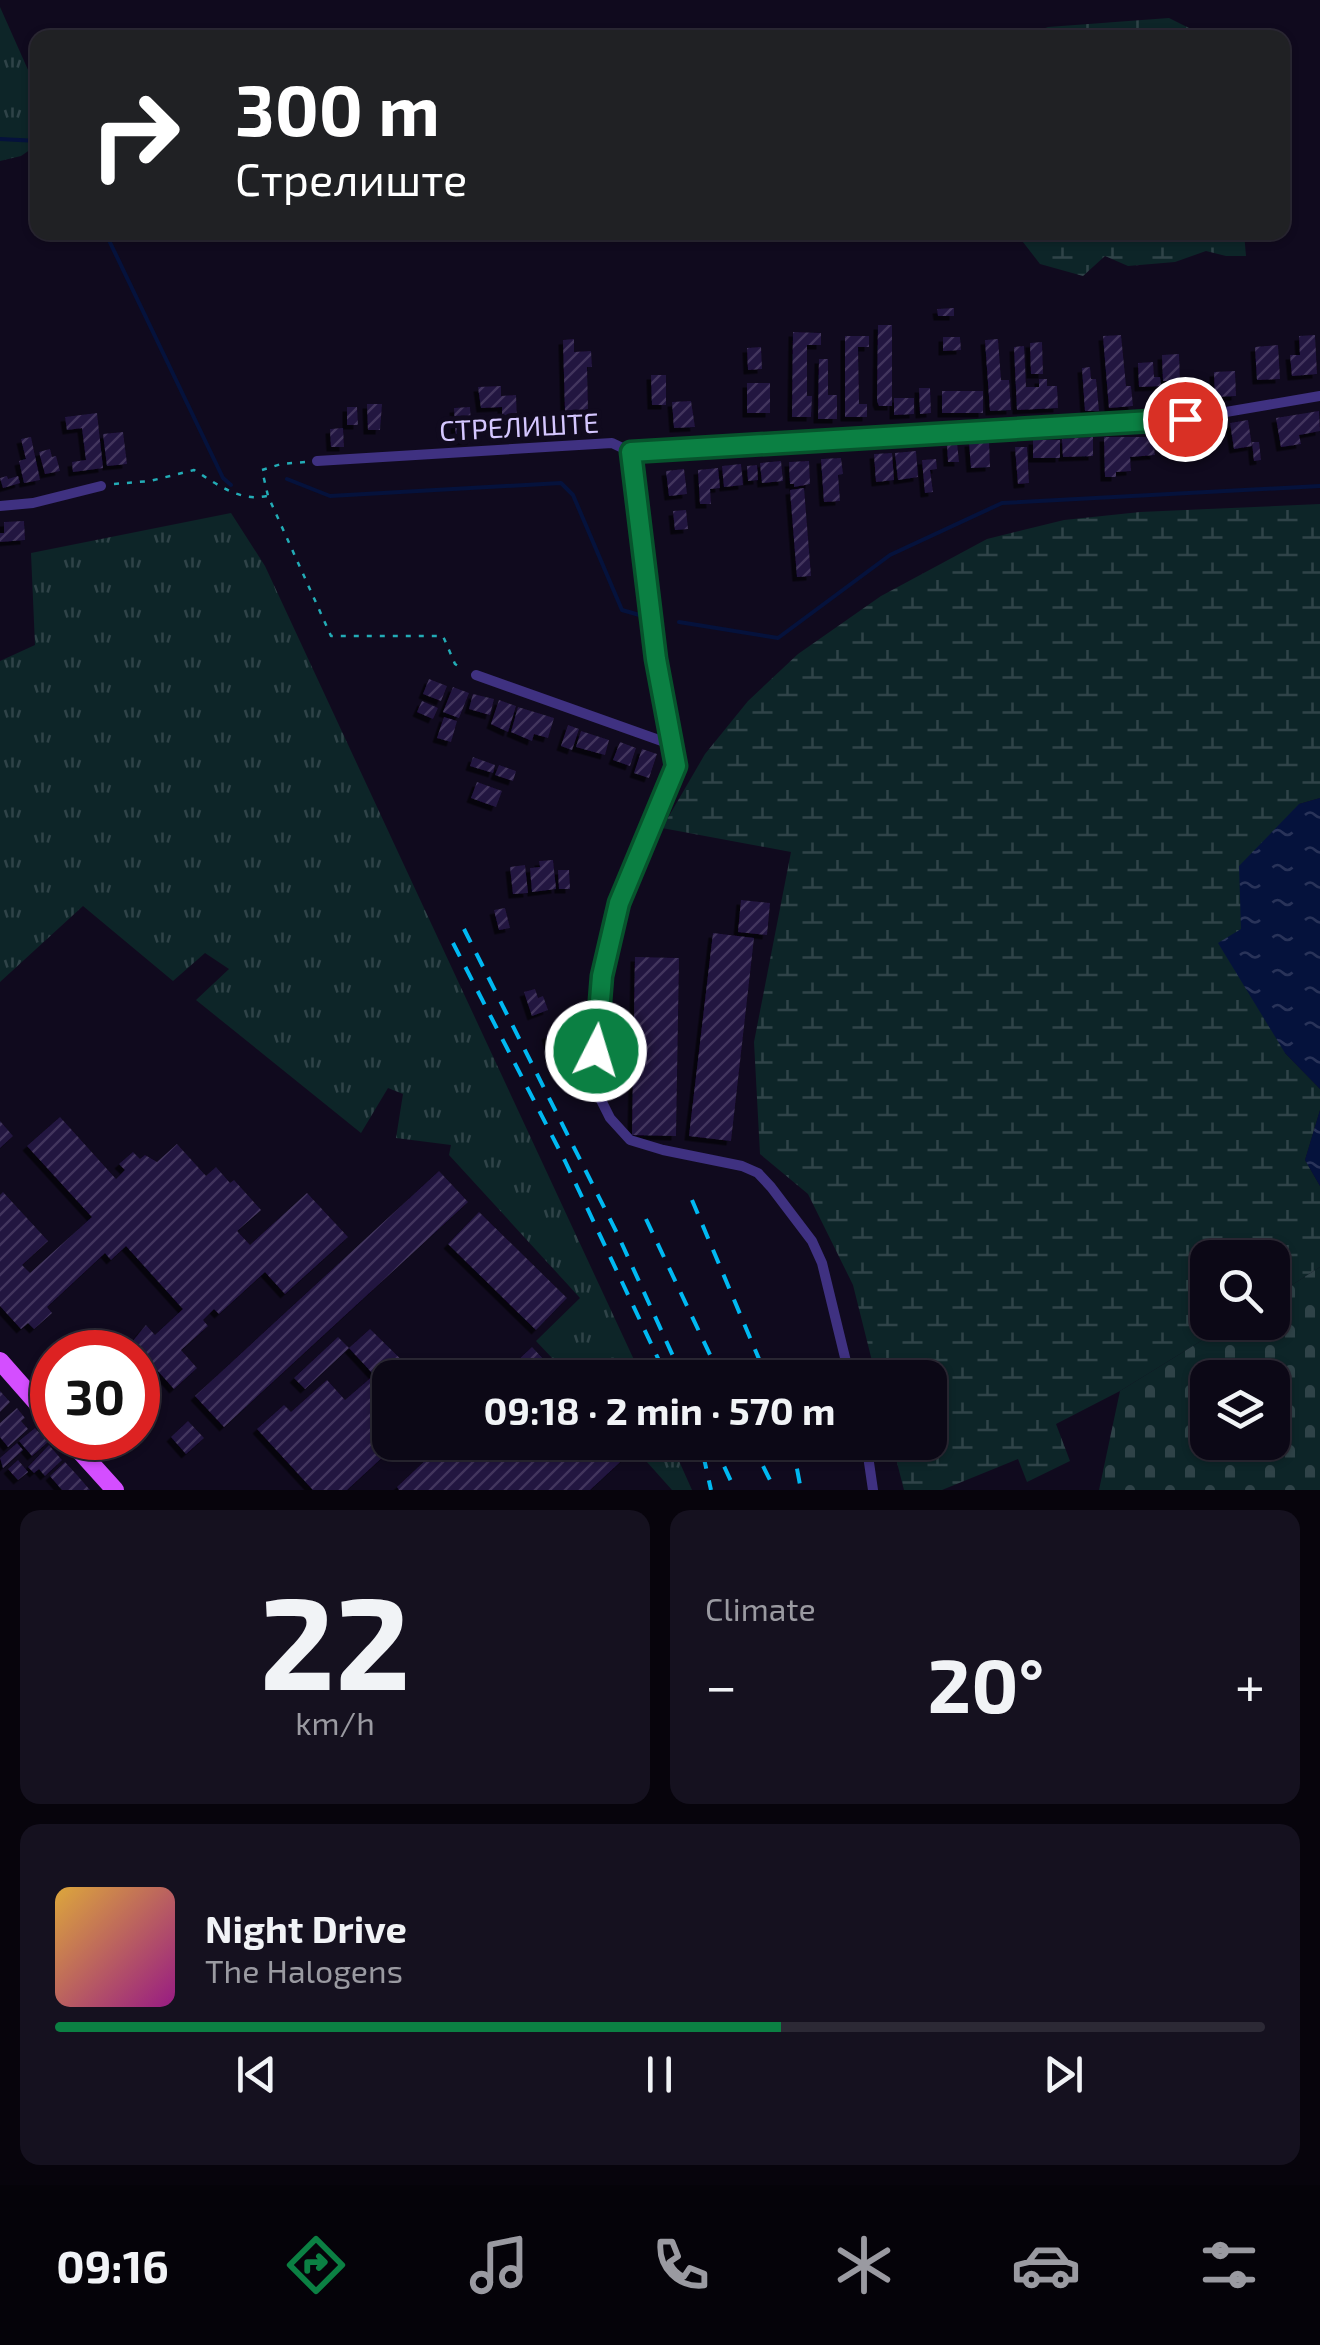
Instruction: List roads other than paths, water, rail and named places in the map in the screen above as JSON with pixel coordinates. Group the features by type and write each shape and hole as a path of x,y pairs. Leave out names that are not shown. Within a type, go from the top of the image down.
{"main road":[{"path":"0,1361 30,1395"},
{"path":"88,1460 116,1490"}],"street":[{"name":"СТРЕЛИШТЕ","path":"317,461 612,443 631,452 1185,419 1320,396"},
{"path":"631,452 656,659 676,766 619,903 602,976 596,1051 601,1100 610,1118 630,1140 758,1173 812,1241 822,1263 846,1360"},
{"path":"0,506 100,486"},
{"path":"476,675 672,745"},
{"path":"869,1460 873,1490"}],"water":[{"path":"1320,798 1320,1089 1285,1053 1218,943 1241,929 1239,866 1299,804"},
{"path":"1320,1110 1320,1186 1305,1160"}],"waterway":[{"path":"0,139 30,141"},
{"path":"109,240 223,478 231,485"},
{"path":"287,479 330,496 561,483 573,495 622,610 643,616"},
{"path":"679,622 778,638 890,555 1002,503 1320,486"}],"railway":[{"path":"464,929 617,1233 675,1360"},
{"path":"453,943 565,1161 659,1360"},
{"path":"692,1200 759,1360"},
{"path":"646,1219 713,1360"},
{"path":"704,1460 711,1490"},
{"path":"721,1460 735,1490"},
{"path":"760,1460 775,1490"},
{"path":"795,1460 801,1490"}]}
